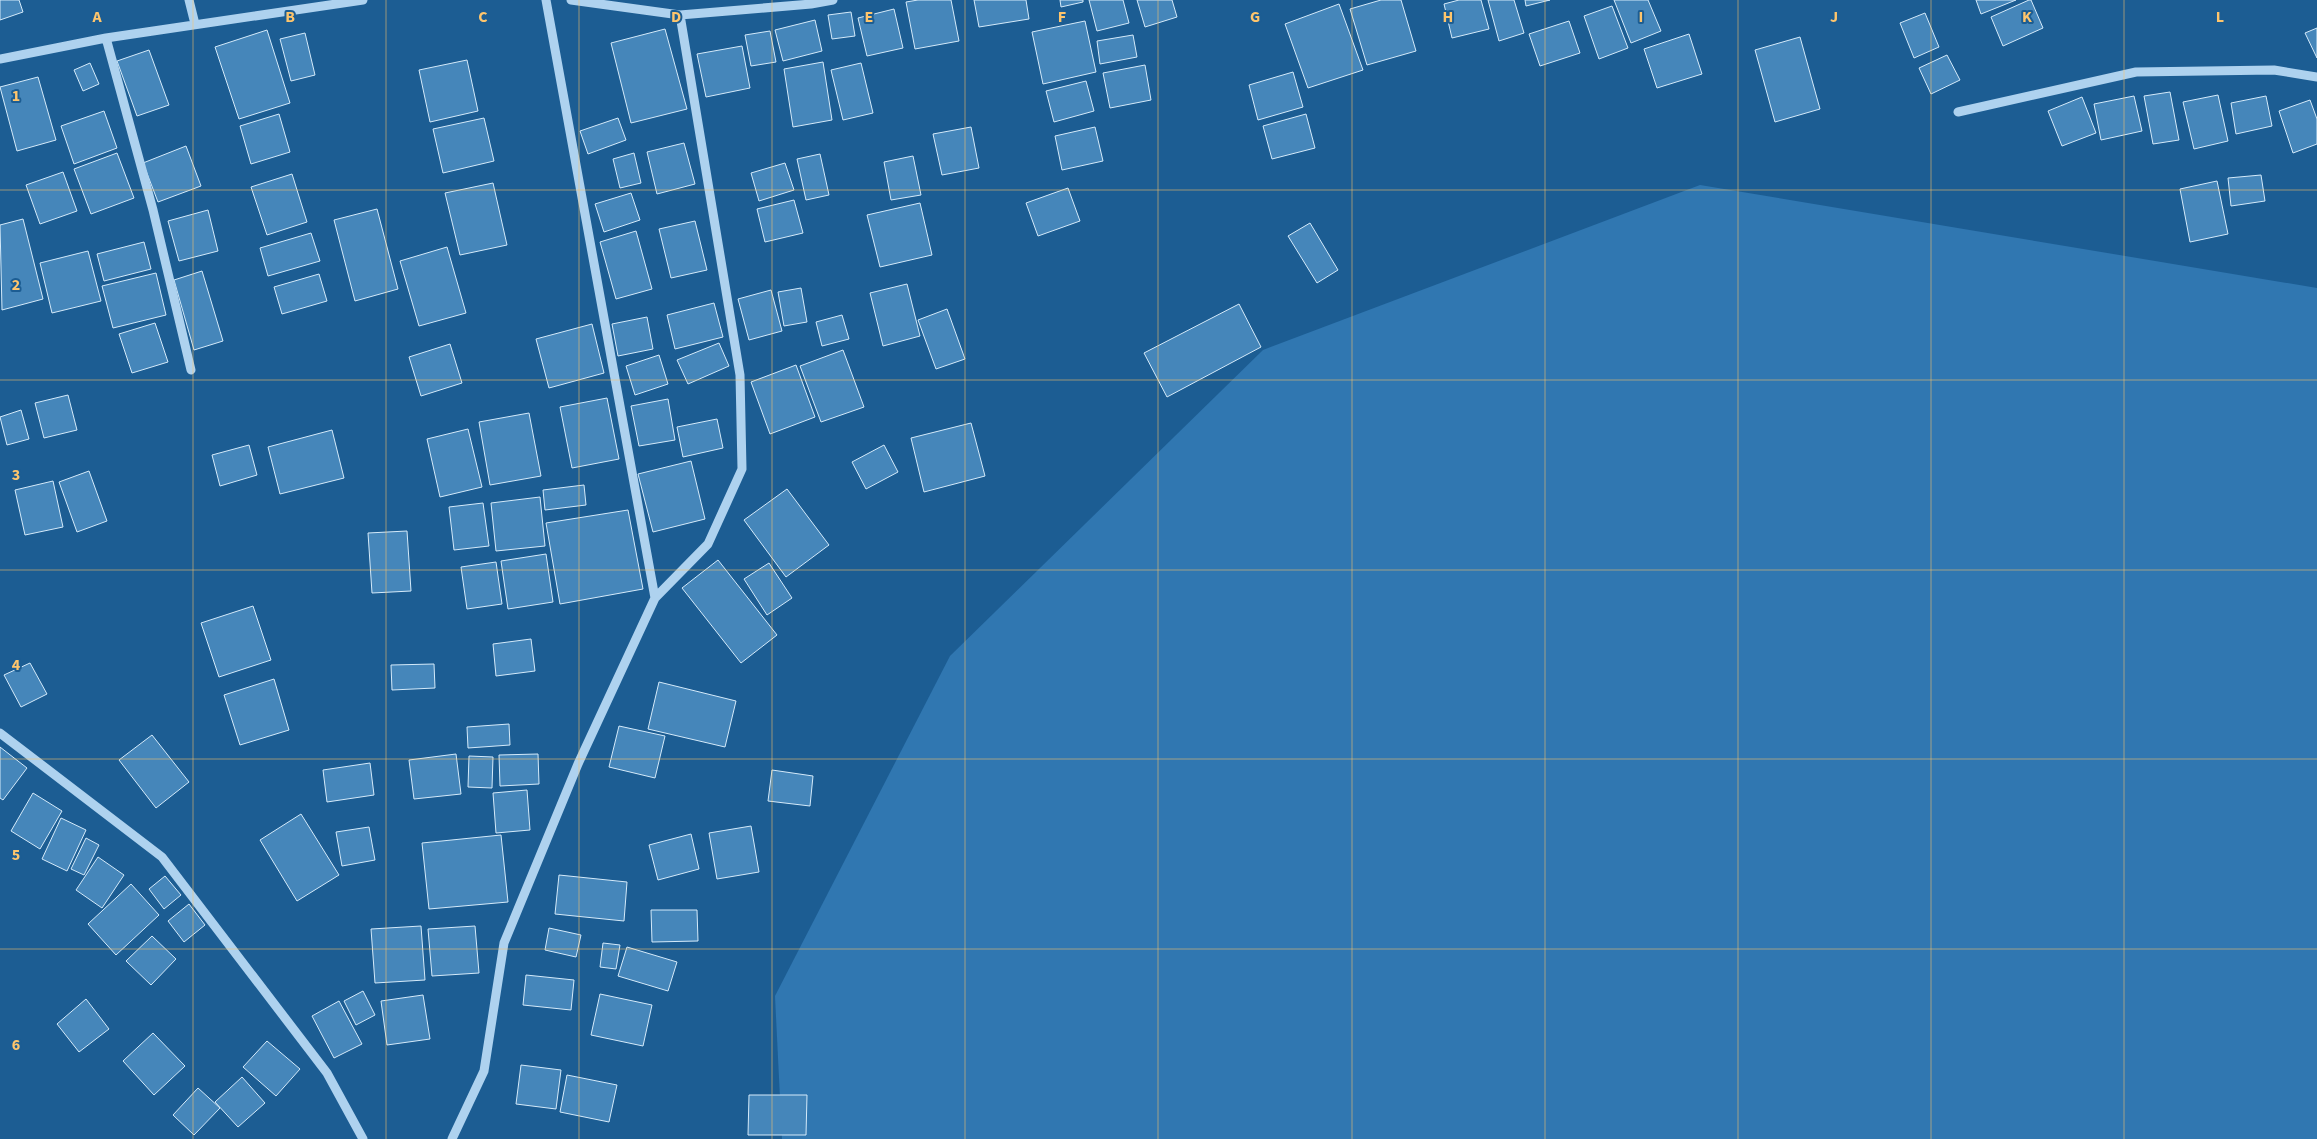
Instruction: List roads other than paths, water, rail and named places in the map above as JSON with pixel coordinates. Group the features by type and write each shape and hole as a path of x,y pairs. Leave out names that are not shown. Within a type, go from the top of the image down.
{"street":[{"path":"189,0 195,24"},
{"path":"0,59 106,38 363,0"},
{"path":"546,0 655,598"},
{"path":"570,0 680,15 811,4 833,0"},
{"path":"452,1139 484,1071 504,943 578,764 655,598 708,544 742,469 740,375 680,15"},
{"path":"106,38 153,210 190,370"},
{"path":"1958,112 2136,72 2274,70 2317,77"},
{"path":"0,734 162,857 327,1073 363,1139"}]}
